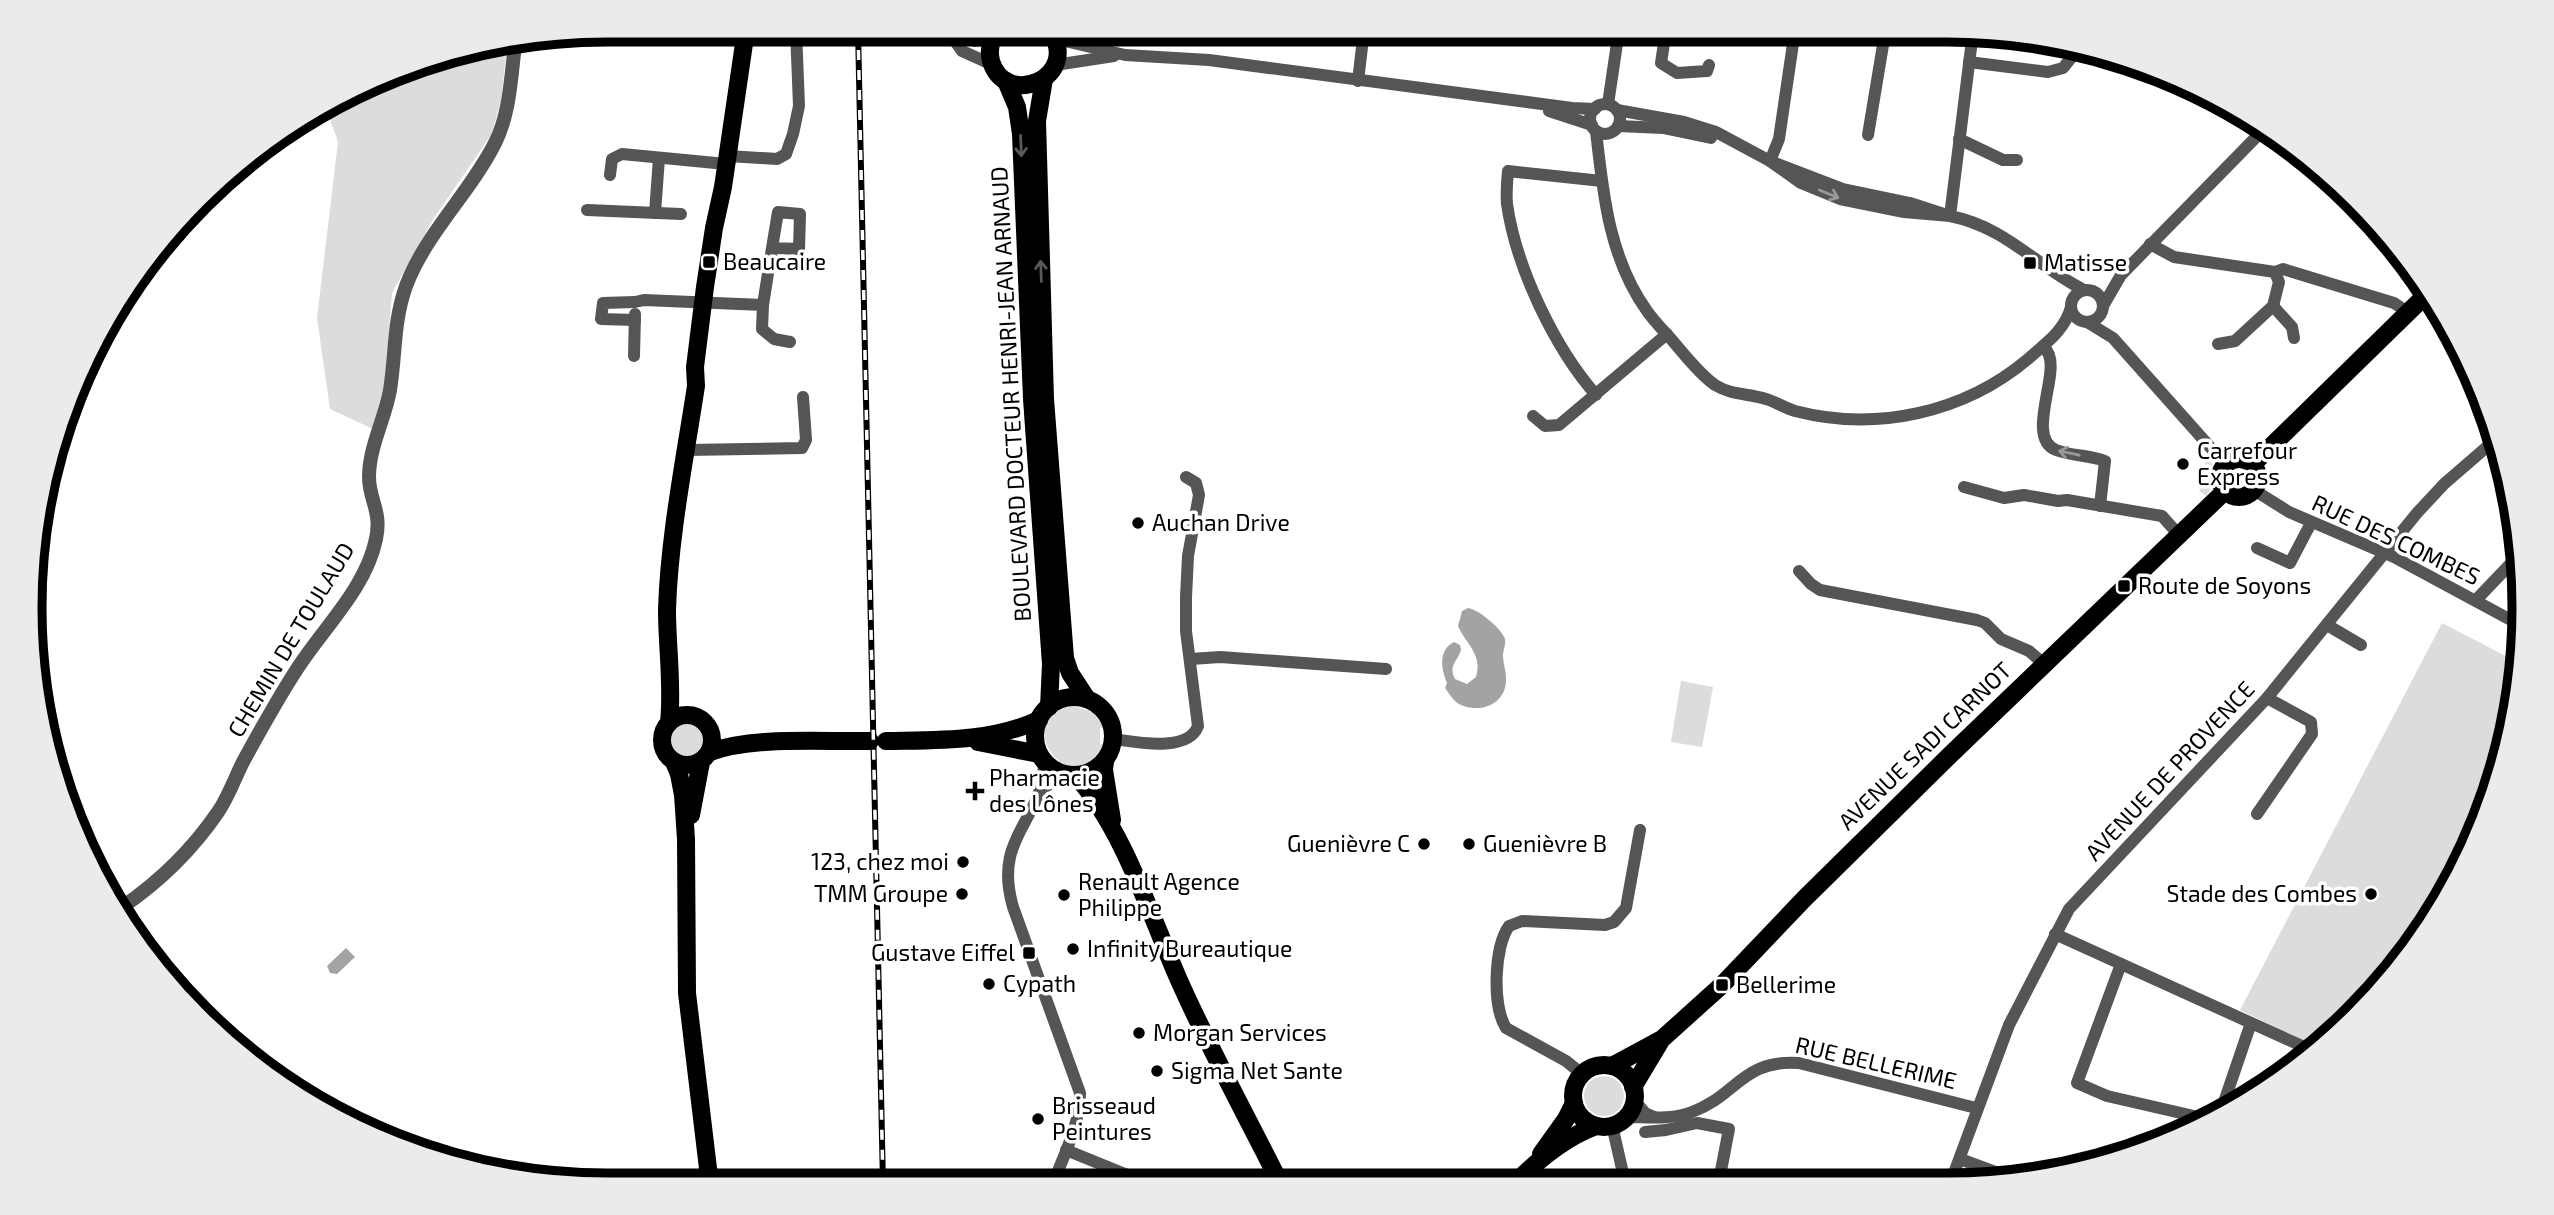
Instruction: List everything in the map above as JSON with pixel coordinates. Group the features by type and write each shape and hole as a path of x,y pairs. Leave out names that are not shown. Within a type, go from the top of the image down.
{"main road":[{"path":"709,1173 687,993 686,839 683,795 679,774 674,762 665,753 662,741 669,723 667,611 670,574 696,386 705,368 708,304 722,236 723,187 744,42"},
{"path":"992,42 990,47 993,65 1006,80 1026,86 1050,72"},
{"name":"BOULEVARD DOCTEUR HENRI-JEAN ARNAUD","path":"1056,42 1058,48 1037,121 1047,436 1065,658 1070,673 1087,699"},
{"name":"BOULEVARD DOCTEUR HENRI-JEAN ARNAUD","path":"1006,80 1017,107 1021,134 1032,399 1051,653 1044,713"},
{"path":"2252,465 2421,300"},
{"path":"2242,460 2252,465 2257,474 2254,490 2243,497 2225,492 2220,481 2222,469 2226,465 2242,460"},
{"name":"AVENUE SADI CARNOT","path":"1612,1066 1662,1039 1722,985 1804,899 2044,664 2225,492"},
{"path":"670,664 684,701 694,716"},
{"path":"674,762 687,766 737,745 957,740 1006,733 1044,713 1063,699 1087,699 1104,711 1113,729 1113,739 1104,770 1113,829"},
{"path":"1042,758 1035,737 1044,713"},
{"path":"669,723 685,715 694,716 706,723 713,740 706,757 686,839"},
{"path":"710,729 761,743"},
{"path":"957,740 1042,758 1068,774 1094,798 1113,829 1179,981 1275,1173"},
{"path":"1068,774 1092,772 1105,761"},
{"name":"AVENUE SADI CARNOT","path":"1634,1093 1662,1039"},
{"path":"1526,1173 1579,1133 1611,1123 1634,1093 1625,1074 1612,1066 1595,1066 1581,1074 1574,1088 1574,1103 1581,1117 1611,1123"},
{"path":"1533,1166 1574,1103"}],"street":[{"path":"610,175 612,159 622,154 727,160 778,159 786,154 799,106 796,42"},
{"path":"955,42 962,51 993,65"},
{"path":"1080,42 1125,55 1209,60 1512,100 1606,108 1696,125 1770,162 1801,183 1840,199 1904,212 1950,216 1978,223 2006,237 2052,272 2101,298 2102,309 2113,338"},
{"path":"1358,80 1363,42"},
{"path":"1606,108 1617,42"},
{"path":"1664,42 1661,63 1677,73 1707,71 1709,65"},
{"path":"1770,162 1779,139 1793,42"},
{"path":"1868,135 1883,45 1881,42"},
{"path":"1950,216 1972,43"},
{"name":"CHEMIN DE TOULAUD","path":"126,904 152,886 187,851 219,810 267,718 371,560 378,513 369,480 370,464 390,390 396,319 407,284 424,250 496,142 506,109 514,50"},
{"path":"1050,72 1125,55"},
{"path":"1969,62 2048,72 2063,68 2071,58"},
{"path":"1512,100 1594,128 1683,131 1735,144"},
{"path":"1606,108 1591,116 1608,223 1616,250 1647,311 1714,384 1737,395 1763,398 1793,410 1860,420 1895,418 1930,411 1962,400 1993,384 2043,346 2065,325 2077,294 2121,275"},
{"path":"1602,175 1614,130 1620,118 1606,108"},
{"path":"2065,325 2096,319 2121,275 2258,135"},
{"path":"1959,139 2003,160 2017,160"},
{"path":"655,213 659,158"},
{"path":"1597,395 1579,375 1556,341 1515,241 1507,202 1508,171 1602,175"},
{"path":"587,210 681,214"},
{"path":"2150,244 2174,257 2275,272 2283,270 2394,303 2409,313"},
{"path":"772,248 762,305 762,329 774,339 790,342"},
{"path":"2052,272 2072,304 2075,316 2113,338 2226,465"},
{"path":"2218,344 2235,341 2273,306 2279,282 2275,272"},
{"path":"635,320 601,319 603,303 644,300 762,305"},
{"path":"634,356 635,302"},
{"path":"2273,306 2292,327 2294,338"},
{"path":"1533,416 1545,426 1559,425 1667,334"},
{"path":"2043,346 2050,356 2043,433 2054,450 2105,461 2100,506"},
{"path":"687,450 799,450 806,440 803,397"},
{"name":"AVENUE DE PROVENCE","path":"1954,1173 1976,1108 2009,1025 2069,909 2267,698 2384,552 2444,484 2488,446"},
{"path":"1113,739 1161,743 1189,739 1196,734 1199,720 1186,632 1186,572 1199,495 1196,483 1186,477"},
{"path":"1964,487 2004,498 2024,495 2162,516 2179,535"},
{"name":"RUE DES COMBES","path":"2254,490 2271,503 2311,523 2384,552 2512,620"},
{"path":"2257,548 2290,563 2311,523"},
{"path":"2476,600 2510,564"},
{"path":"1799,571 1820,590 1985,623 2001,639 2029,651 2044,664"},
{"path":"2328,625 2361,645"},
{"path":"1191,659 1220,657 1386,669"},
{"path":"2257,814 2312,734 2311,722 2267,698"},
{"path":"1042,758 1040,792 1011,847 1006,874 1013,907 1080,1093 1078,1115 1057,1173"},
{"path":"1040,792 1068,774"},
{"path":"1581,1074 1566,1061 1506,1028 1500,1019 1496,995 1501,944 1509,926 1522,921 1605,925 1614,922 1626,908 1640,830"},
{"path":"2055,934 2303,1046"},
{"path":"2121,964 2077,1083 2106,1096 2194,1116"},
{"path":"2225,1099 2251,1023"},
{"name":"RUE BELLERIME","path":"1611,1123 1670,1117 1690,1112 1709,1104 1742,1077 1763,1065 1779,1061 1798,1063 1976,1108"},
{"path":"1634,1093 1645,1112 1655,1117"},
{"path":"1645,1132 1697,1122 1729,1129 1721,1173"},
{"path":"1611,1123 1623,1173"},
{"path":"1066,1150 1123,1173"},
{"path":"1960,1159 1992,1171"}],"shaded area":[{"path":"506,51 501,101 491,135 434,218 392,293 385,380 373,429 330,409 317,318 338,142 329,116 357,100 426,72"},
{"path":"2207,454 2214,475 2206,496 2199,491 2206,474 2202,456"},
{"path":"2239,470 2245,472 2245,484 2239,486 2233,484 2231,478 2233,472"},
{"path":"1468,608 1489,620 1505,639 1504,690 1498,700 1482,708 1460,705 1445,688 1447,683 1442,666 1443,655 1454,642 1460,645 1461,650 1453,667 1455,679 1467,684 1476,677 1478,669 1475,656 1458,626 1462,611"},
{"name":"Stade des Combes","path":"2442,623 2509,658 2493,754 2469,824 2436,890 2395,952 2346,1007 2308,1042 2240,1010"},
{"path":"1681,681 1713,687 1702,747 1671,742"},
{"path":"1074,706 1093,712 1103,726 1100,728 1100,743 1103,746 1091,763 1077,767 1063,763 1052,753 1045,740 1045,726 1054,713"},
{"path":"688,723 700,728 705,740 700,752 688,757 676,752 671,740 676,728"},
{"path":"346,948 355,957 337,974 330,973 327,966"},
{"path":"1604,1076 1612,1077 1618,1082 1623,1088 1623,1104 1618,1110 1612,1115 1604,1116 1596,1115 1590,1110 1585,1104 1584,1096 1585,1088 1590,1082 1596,1077"}],"railway":[{"path":"858,42 883,1173"}],"place":[{"name":"Beaucaire","path":"709,262"},
{"name":"Matisse","path":"2030,263"},
{"name":"Carrefour Express","path":"2183,464"},
{"name":"Auchan Drive","path":"1138,523"},
{"name":"Route de Soyons","path":"2124,586"},
{"name":"Pharmacie des Lônes","path":"975,791"},
{"name":"Guenièvre C","path":"1424,844"},
{"name":"Guenièvre B","path":"1469,844"},
{"name":"123, chez moi","path":"963,862"},
{"name":"TMM Groupe","path":"962,894"},
{"name":"Stade des Combes","path":"2371,894"},
{"name":"Renault Agence Philippe","path":"1064,895"},
{"name":"Infinity Bureautique","path":"1073,949"},
{"name":"Gustave Eiffel","path":"1029,953"},
{"name":"Cypath","path":"989,984"},
{"name":"Bellerime","path":"1722,985"},
{"name":"Morgan Services","path":"1139,1033"},
{"name":"Sigma Net Sante","path":"1157,1071"},
{"name":"Brisseaud Peintures","path":"1038,1119"}]}
